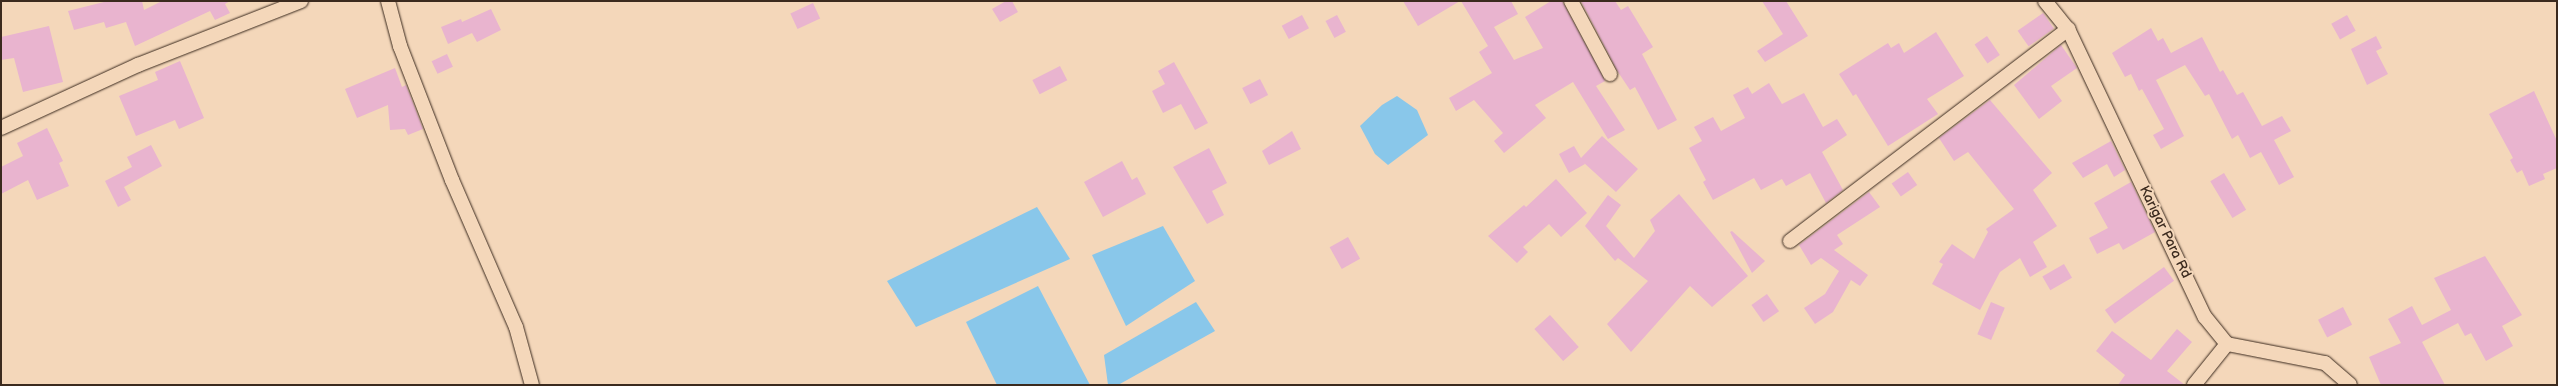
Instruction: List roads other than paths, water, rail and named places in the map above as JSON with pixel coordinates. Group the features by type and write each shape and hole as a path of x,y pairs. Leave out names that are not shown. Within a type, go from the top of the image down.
{"street":[{"path":"1,128 138,66 301,1"},
{"path":"388,1 400,46 452,180 516,327 532,385"},
{"path":"1571,1 1610,74"},
{"name":"Karigar Para Rd","path":"2045,1 2068,29 2205,317 2227,344"},
{"path":"1790,241 2068,29"},
{"path":"2194,385 2227,344 2324,363 2350,385"}],"water":[{"path":"1397,96 1417,110 1428,135 1388,165 1375,154 1360,126 1382,105"},
{"path":"1037,207 1070,259 916,327 887,281"},
{"path":"1163,226 1195,281 1126,326 1092,255"},
{"path":"1038,286 1090,385 997,385 966,322"},
{"path":"1196,302 1215,331 1118,385 1108,385 1104,355"}]}
